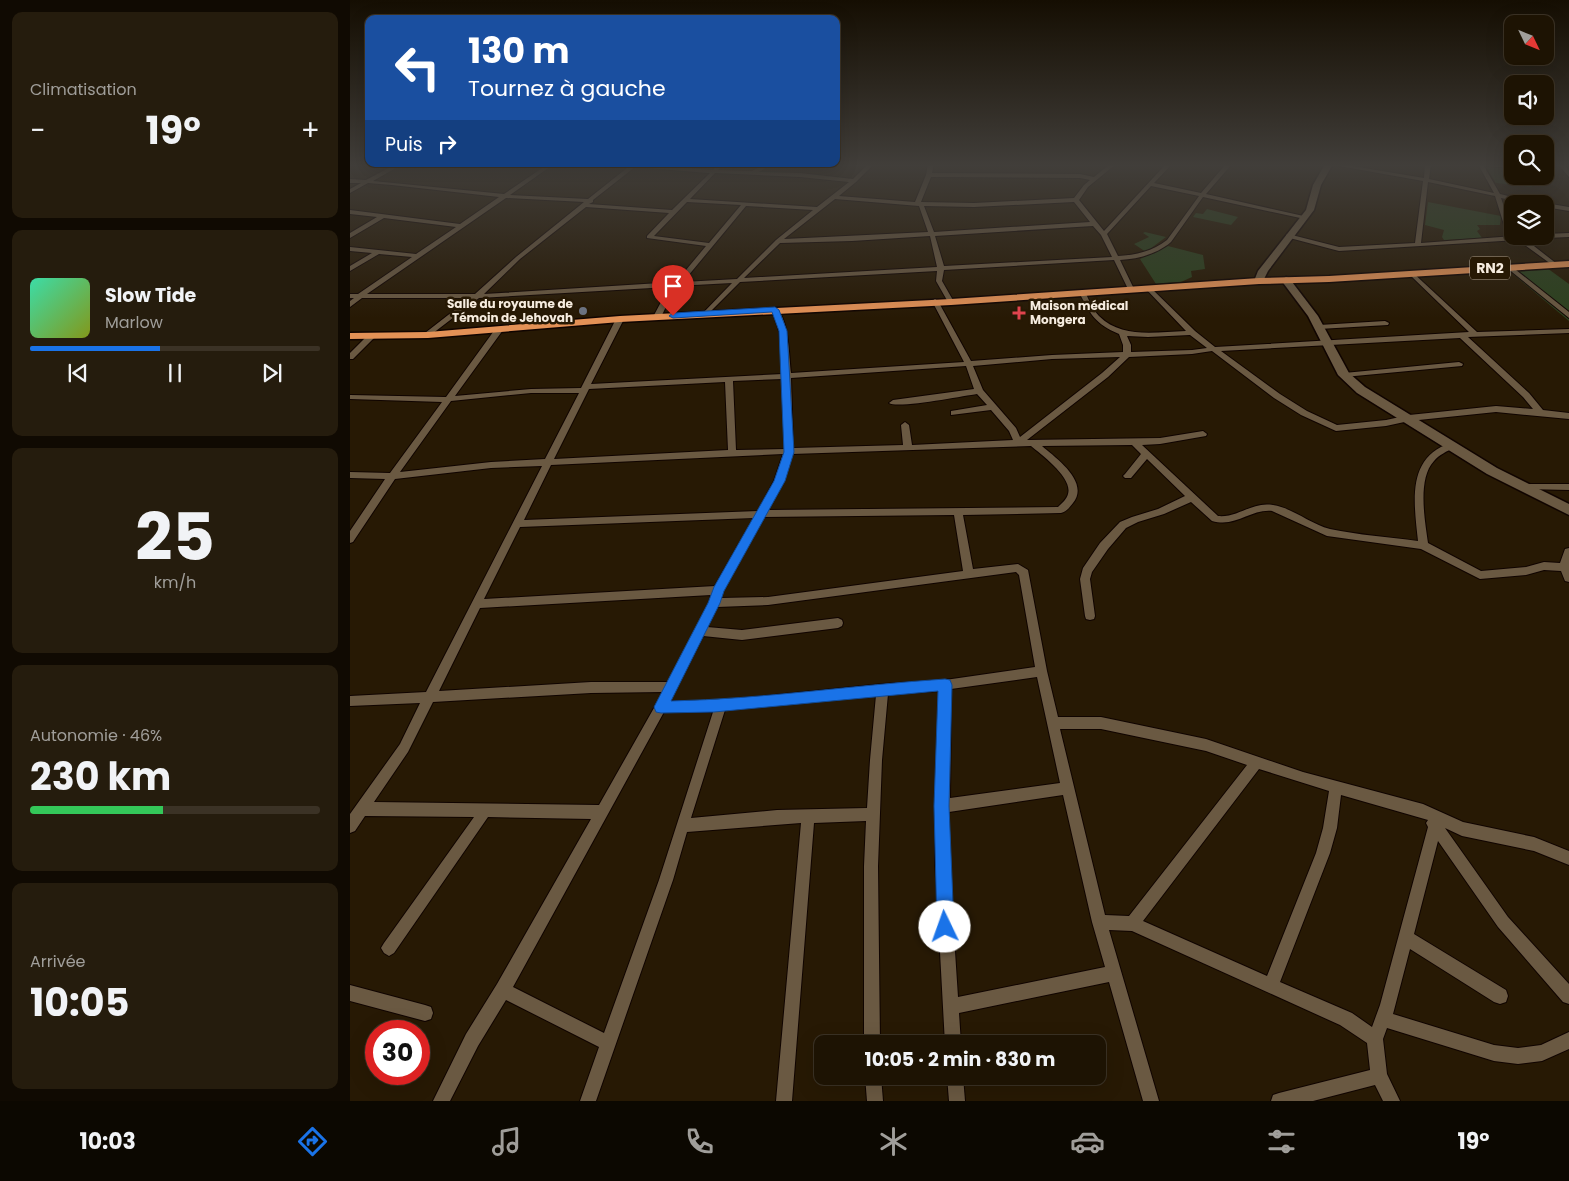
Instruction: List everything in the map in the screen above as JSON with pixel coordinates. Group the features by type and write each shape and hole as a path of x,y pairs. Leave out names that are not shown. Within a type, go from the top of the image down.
{"highway":[{"name":"RN2","path":"350,336 428,335 620,319 951,302 1259,281 1569,264"}],"street":[{"path":"378,215 462,226"},
{"path":"350,305 477,215"},
{"path":"428,335 477,296 518,258 572,215"},
{"path":"670,215 649,238 711,245"},
{"path":"657,317 676,283 735,215"},
{"path":"705,314 778,241 809,215"},
{"path":"924,215 932,234 941,268 939,281 951,302"},
{"path":"1088,215 1104,234 1131,289"},
{"path":"1104,234 1121,215"},
{"path":"350,296 477,296 1137,257 1163,246 1169,241 1188,215"},
{"path":"1259,281 1263,271 1288,236 1305,217 1298,215"},
{"path":"1418,244 1422,215"},
{"path":"350,236 383,216"},
{"path":"778,241 852,239 1094,224"},
{"path":"1554,236 1569,235"},
{"path":"1288,236 1338,249 1504,238"},
{"path":"1529,245 1556,264"},
{"path":"350,249 417,256"},
{"path":"350,269 378,252"},
{"path":"1509,267 1569,316"},
{"path":"1411,273 1476,334"},
{"path":"1286,280 1313,316 1344,375 1361,390 1409,418 1451,446 1569,510"},
{"path":"1149,289 1192,333 1277,396 1328,426 1344,428 1386,424 1409,418 1496,409 1569,416"},
{"path":"1082,292 1095,316 1110,328 1122,333 1157,336 1192,333"},
{"path":"934,302 969,364 979,390 1013,430 1018,442"},
{"path":"440,1101 472,1040 504,990 672,688 714,603 718,590 780,481 789,452 787,376 783,331 775,310"},
{"path":"350,826 404,748 620,319"},
{"path":"1319,328 1385,323"},
{"path":"350,539 392,476 499,330"},
{"path":"350,397 434,400 1052,357 1192,352 1213,349 1328,344 1476,334 1569,331"},
{"path":"1018,442 1105,374 1127,354 1127,345 1122,333"},
{"path":"1463,336 1526,395 1541,413"},
{"path":"350,357 371,337"},
{"path":"1344,375 1459,364"},
{"path":"729,380 732,453"},
{"path":"893,403 979,390"},
{"path":"954,413 993,407"},
{"path":"904,425 908,448"},
{"path":"350,475 392,476 488,465 547,461 732,453 908,448 1018,442 1034,444 1160,441 1203,434"},
{"path":"1134,442 1215,519 1226,520 1239,517 1262,507 1273,508 1327,532 1423,544 1480,574 1526,570 1544,566 1564,567"},
{"path":"517,524 760,514 1060,510 1073,497 1074,490 1071,480 1034,444"},
{"path":"1423,544 1419,497 1424,471 1430,459 1451,446"},
{"path":"1128,476 1147,453"},
{"path":"1526,487 1569,487"},
{"path":"1090,616 1084,579 1087,571 1104,546 1124,525 1135,519 1161,512 1192,497"},
{"path":"958,512 969,574"},
{"path":"1569,552 1564,567 1569,578"},
{"path":"714,603 768,601 1018,568 1024,573 1041,671 1099,922 1151,1101"},
{"path":"477,604 718,590"},
{"path":"700,630 742,635 838,623"},
{"path":"661,707 721,706 883,689 945,685 1041,671"},
{"path":"945,685 942,860 952,1035"},
{"path":"350,702 429,699 503,691 672,688"},
{"path":"872,1035 870,866 883,689"},
{"path":"588,1101 666,880 721,706"},
{"path":"1053,723 1101,723 1206,744 1303,778 1423,811 1462,829 1534,844 1569,858"},
{"path":"1132,924 1257,762"},
{"path":"1271,986 1323,853 1330,828 1336,786"},
{"path":"942,806 1068,788"},
{"path":"363,809 603,812"},
{"path":"389,948 472,832 485,810"},
{"path":"1423,811 1502,922 1569,996"},
{"path":"682,826 808,816 873,814"},
{"path":"784,1101 808,816"},
{"path":"1392,1101 1379,1076 1375,1039 1383,1019 1406,938 1435,826"},
{"path":"1099,922 1132,924 1346,1019 1375,1039"},
{"path":"1406,938 1500,996"},
{"path":"950,1007 1114,973"},
{"path":"504,990 607,1043"},
{"path":"350,993 425,1013"},
{"path":"1383,1019 1494,1053 1510,1055 1542,1053 1569,1040"},
{"path":"1279,1101 1379,1076"},
{"path":"874,1085 875,1101"},
{"path":"956,1085 957,1101"}],"green space":[{"path":"1194,215 1232,215 1238,217 1231,225 1193,217"},
{"path":"1426,215 1501,216 1500,225 1477,225 1480,229 1477,231 1482,238 1444,240 1442,237 1444,230 1425,225"},
{"path":"1143,233 1166,237 1146,252 1134,244 1149,237"},
{"path":"1168,246 1203,255 1205,269 1191,271 1192,277 1181,282 1156,284 1140,259"},
{"path":"1547,268 1569,284 1569,321 1513,274 1518,270"}],"place":[{"name":"Salle du royaume de Témoin de Jehovah","path":"583,311"},
{"name":"Maison médical Mongera","path":"1019,313"}],"route":[{"path":"673,316 775,310 783,331 787,376 789,452 780,481 718,590 714,603 661,707 714,706 883,689 945,685 942,860 945,927"}]}
